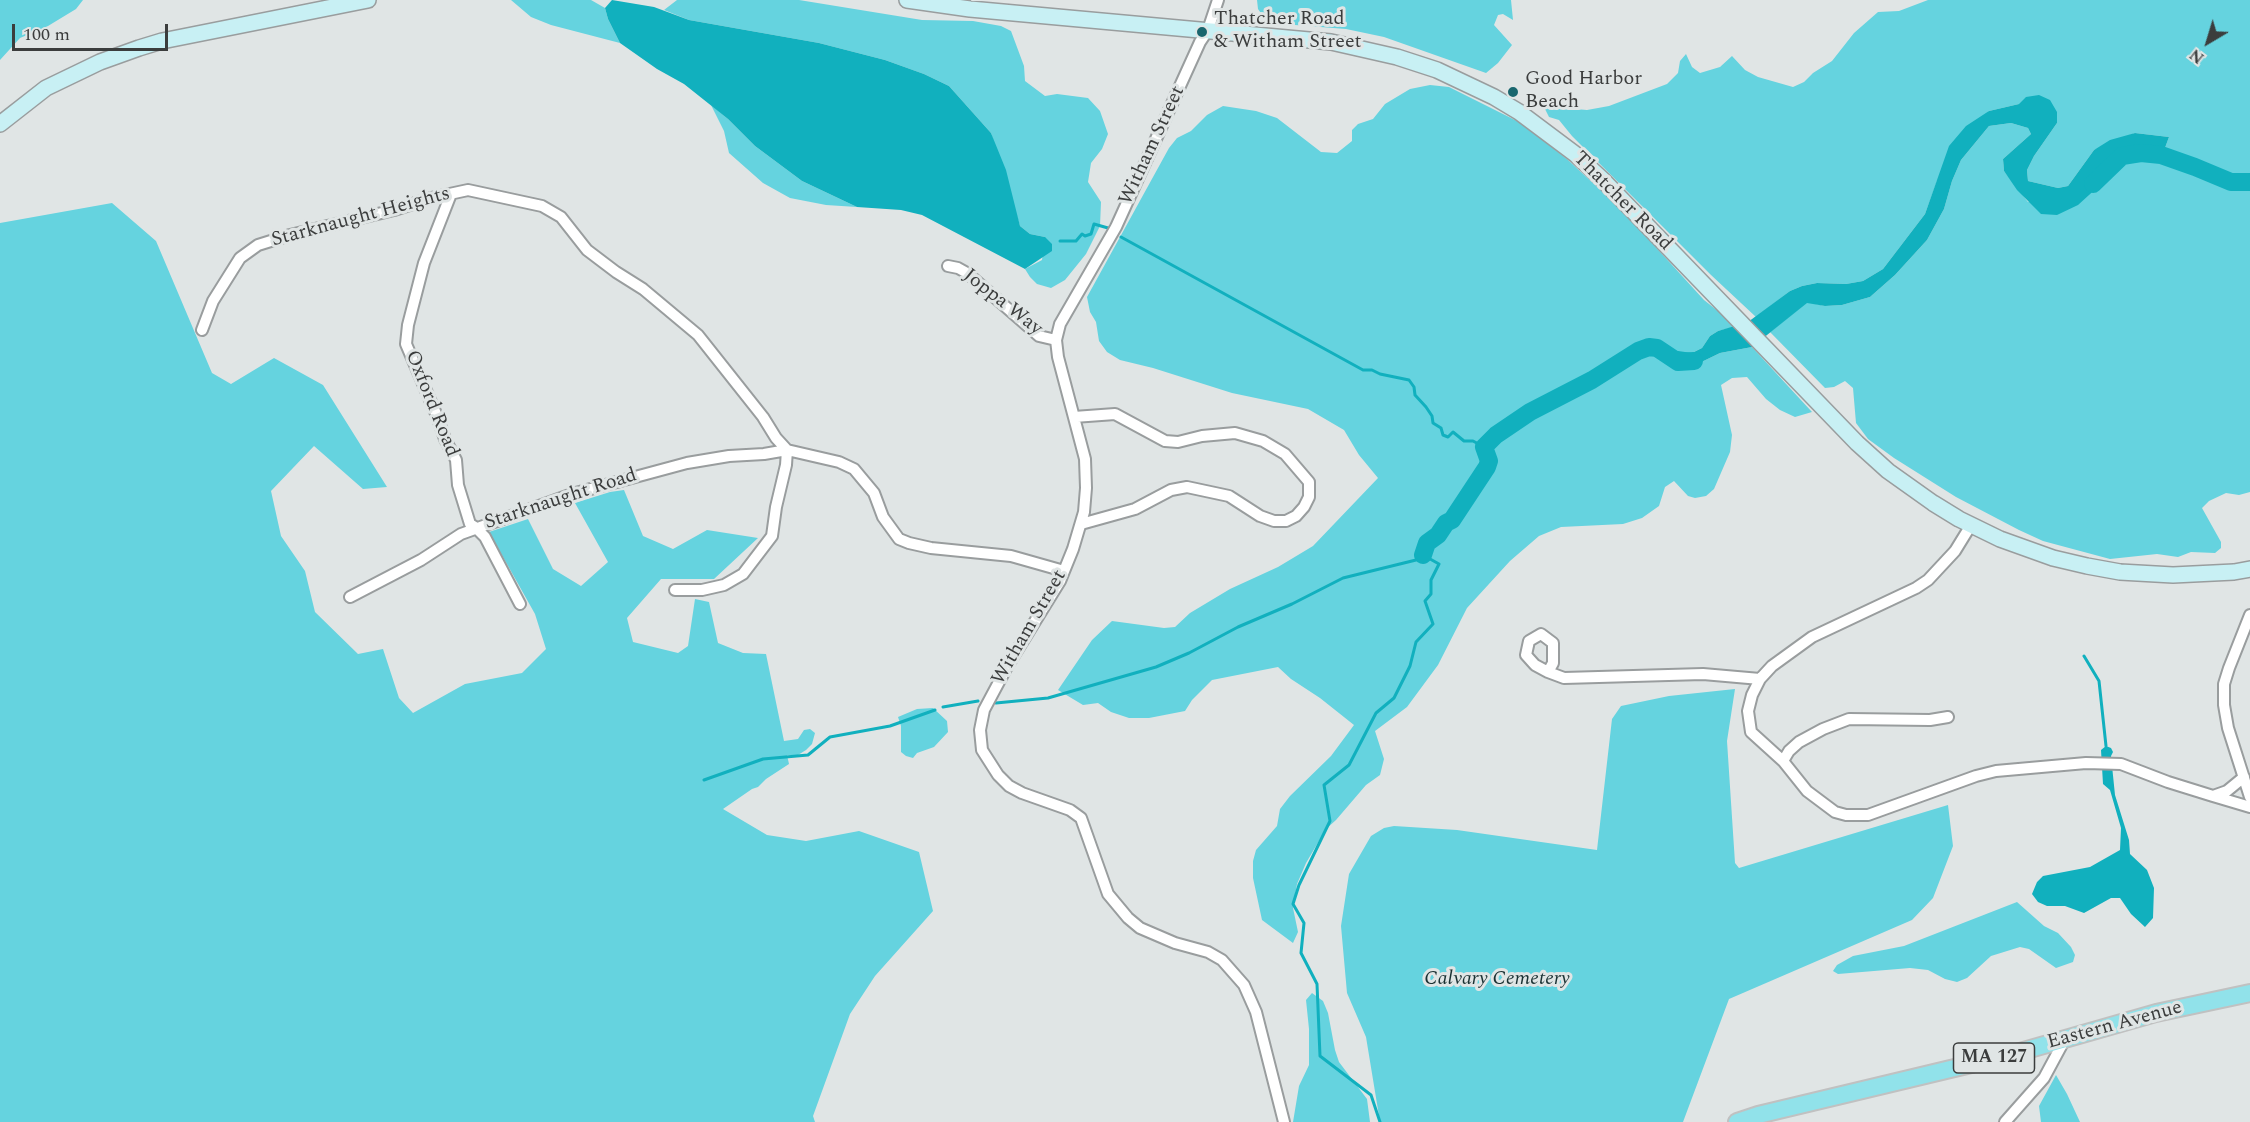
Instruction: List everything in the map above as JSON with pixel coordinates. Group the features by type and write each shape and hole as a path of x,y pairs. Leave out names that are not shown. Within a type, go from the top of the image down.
{"main road":[{"path":"0,124 46,88 100,62 139,48 162,41 368,0"},
{"name":"Thatcher Road","path":"907,0 969,9 1294,37 1358,46 1437,70 1494,97 1575,154 1602,179 1840,426 1888,471 1933,503 2000,539 2053,558 2120,572 2173,575 2250,569"},
{"name":"Eastern Avenue","path":"1737,1122 1758,1114 2009,1055 2156,1013 2250,993"}],"street":[{"name":"Witham Street","path":"1218,0 1208,30 1200,42 1116,227 1060,324 1056,340 1058,357 1085,459 1086,488 1081,524 1056,589 1008,664 984,710 980,730 982,750 998,775 1009,786 1070,810 1081,818 1108,894 1128,918 1140,928 1175,943 1208,952 1222,960 1244,985 1256,1012 1284,1122"},
{"name":"Starknaught Heights","path":"202,330 213,300 240,258 258,245 468,190 542,206 561,217 587,250 643,289 699,335 787,450"},
{"name":"Oxford Road","path":"451,194 424,263 408,325 406,344 456,460 461,495 470,524 485,537 520,604"},
{"name":"Joppa Way","path":"948,266 967,273 1039,336 1056,340"},
{"path":"1074,417 1115,414 1165,441 1178,442 1202,436 1236,433 1263,441 1286,454 1309,482 1309,497 1304,507 1296,516 1286,521 1274,521 1260,516 1229,496 1187,488 1171,490 1135,509 1081,524"},
{"name":"Starknaught Road","path":"350,597 421,560 444,544 476,527 580,492 660,469 729,456 787,450"},
{"path":"675,590 702,590 724,585 743,574 772,536 787,450 839,462 854,469 874,493 883,518 899,539 931,548 1011,556 1064,571"},
{"path":"1971,525 1955,551 1928,580 1916,588 1812,637 1772,666 1760,679 1748,711 1750,732 1784,761 1807,790 1834,812 1856,816 1869,815 1976,776 1996,771 2059,764 2115,763 2250,807"},
{"path":"2250,615 2224,684 2224,705 2228,728 2250,796"},
{"path":"1548,672 1573,679 1703,674 1760,679"},
{"path":"1784,761 1789,751 1799,742 1849,719 1930,720 1948,717"},
{"path":"2213,796 2227,791 2244,777"},
{"path":"2005,1122 2044,1078 2065,1039"}],"green space":[{"path":"0,0 83,0 76,9 48,26 20,38 0,60"},
{"path":"511,0 591,0 605,8 620,43 551,25 531,17"},
{"path":"677,0 799,0 922,20 973,21 1001,26 1011,31 1024,66 1025,81 1045,96 1057,94 1088,98 1100,111 1108,134 1102,149 1091,163 1088,182 1101,202 1100,226 1086,254 1065,280 1051,288 1037,284 1030,277 1025,269 1042,260 1045,237 1030,234 1020,226 991,133 949,86 885,60 819,43 689,20 664,10"},
{"path":"1257,0 1511,0 1513,20 1503,14 1498,15 1494,25 1512,45 1498,63 1486,73 1384,37 1346,29 1295,25 1265,19 1258,9"},
{"path":"1928,0 2250,0 2250,492 2239,495 2226,493 2209,501 2202,508 2221,542 2221,548 2215,553 2191,552 2178,557 2157,554 2110,559 2043,541 2019,530 1956,497 1868,439 1856,423 1853,388 1845,381 1834,387 1825,388 1770,332 1807,302 1825,306 1842,305 1870,297 1895,275 1927,240 1944,209 1961,160 1989,126 2011,123 2028,128 2031,134 2003,159 2004,171 2028,202 2100,185 2111,166 2128,150 2162,156 2169,137 2135,133 2094,150 2068,186 2058,188 2028,181 2027,170 2057,123 2019,104 1989,111 1937,181 1925,214 1883,269 1863,281 1802,286 1790,291 1756,317 1572,136 1559,120 1549,117 1545,109 1551,107 1587,110 1609,106 1667,84 1678,73 1680,61 1686,54 1692,67 1700,73 1720,67 1732,56 1745,70 1758,77 1793,87 1804,82 1813,73 1832,61 1854,33 1878,12 1899,11"},
{"path":"1430,85 1449,87 1523,124 1568,160 1621,209 1704,300 1728,319 1734,327 1718,331 1710,336 1702,348 1692,353 1687,369 1720,353 1752,347 1812,412 1795,417 1780,410 1766,399 1747,377 1732,378 1721,385 1732,435 1730,452 1714,489 1706,496 1695,498 1688,496 1674,481 1665,487 1659,506 1642,518 1623,524 1561,527 1539,536 1510,561 1467,608 1438,665 1407,707 1375,731 1384,759 1380,775 1366,785 1326,829 1306,863 1297,884 1293,908 1298,932 1293,943 1262,920 1253,878 1253,861 1256,850 1277,826 1280,809 1290,796 1331,756 1354,725 1278,667 1212,680 1192,700 1185,711 1149,718 1129,718 1111,712 1098,703 1083,705 1058,690 1092,640 1112,621 1164,628 1175,627 1190,613 1230,589 1278,567 1313,546 1378,478 1359,455 1344,430 1308,409 1232,393 1120,360 1107,352 1099,341 1096,322 1090,312 1087,297 1169,148 1177,138 1191,131 1207,115 1223,106 1256,111 1277,118 1321,152 1337,153 1352,141 1352,130 1358,124 1373,119 1385,104 1410,89"},
{"path":"711,105 755,146 802,181 857,207 826,205 790,198 763,183 729,153 724,131"},
{"path":"112,203 156,241 212,373 231,384 274,358 323,385 387,487 363,489 314,446 271,491 281,536 305,571 315,612 358,654 383,649 399,698 413,713 465,684 522,673 546,649 535,614 489,532 528,519 553,569 581,586 608,562 575,503 610,492 624,490 643,536 673,549 707,530 758,538 714,579 661,579 627,618 633,642 678,653 688,646 695,599 709,602 718,643 743,653 766,654 784,741 798,739 804,730 810,729 815,733 812,744 806,750 798,755 787,755 789,764 723,809 767,835 806,841 859,831 919,852 933,911 875,976 850,1014 813,1116 815,1122 0,1122 0,223"},
{"name":"Calvary Cemetery","path":"1735,689 1727,741 1735,863 1739,868 1948,805 1953,846 1933,898 1912,920 1729,999 1683,1122 1380,1122 1366,1037 1347,993 1341,926 1349,874 1371,836 1384,828 1394,826 1457,830 1597,850 1612,719 1621,706 1669,696"},
{"path":"933,708 947,721 948,732 934,747 917,753 913,758 906,756 901,752 901,726 898,717 917,709"},
{"path":"2017,902 2044,926 2058,933 2071,947 2075,955 2073,962 2056,968 2029,949 2020,947 1991,956 1967,978 1957,982 1945,979 1928,970 1910,968 1838,974 1833,971 1837,965 1853,956 1904,946"},
{"path":"1312,993 1323,1001 1339,1062 1367,1099 1370,1122 1293,1122 1299,1086 1309,1065 1306,1000"},
{"path":"2056,1075 2080,1122 2041,1122 2039,1106"}],"shaded area":[{"path":"612,0 654,7 689,20 819,43 885,60 949,86 991,133 1006,170 1020,226 1030,234 1045,237 1052,244 1052,251 1025,269 922,215 901,210 857,207 802,181 755,146 728,119 684,84 657,69 620,43 605,8"},
{"path":"2039,95 2050,100 2057,112 2057,123 2027,170 2028,181 2058,188 2068,186 2094,150 2110,140 2135,133 2169,137 2162,156 2128,150 2111,166 2100,185 2078,205 2057,215 2041,214 2017,190 2004,171 2003,159 2031,134 2028,128 2011,123 1989,126 1961,160 1944,209 1927,240 1895,275 1870,297 1842,305 1825,306 1807,303 1752,347 1720,353 1687,369 1675,366 1671,360 1678,351 1692,353 1702,348 1710,336 1718,331 1748,322 1790,291 1817,283 1846,284 1863,281 1883,269 1925,214 1949,146 1966,126 1989,111 2019,104 2026,97"},
{"path":"2106,746 2113,752 2111,756 2115,795 2129,840 2130,854 2147,870 2154,888 2153,918 2145,927 2131,914 2120,898 2111,898 2084,913 2065,906 2047,906 2038,902 2032,894 2037,882 2043,876 2090,867 2120,850 2121,828 2110,790 2103,784 2101,750"}],"waterway":[{"path":"2093,184 2122,156 2141,153 2161,155 2231,182 2250,182"},
{"path":"1060,241 1076,241 1082,234 1085,236 1091,234 1094,224 1108,228"},
{"path":"1121,237 1363,370 1372,370 1409,380 1414,387 1415,395 1432,416 1433,423 1441,428 1443,435 1448,437 1453,432 1464,441 1473,441 1484,447"},
{"path":"1423,555 1427,543 1438,535 1446,523 1452,520 1487,467 1489,461 1484,447 1496,435 1530,412 1592,380 1638,351 1649,347 1657,348 1678,362 1694,361"},
{"path":"996,703 1048,698 1156,667 1343,578 1416,560 1423,555 1439,564 1431,580 1431,594 1425,601 1433,624 1416,642 1410,666 1394,698 1376,713 1349,765 1324,785 1330,821 1299,885 1293,904 1304,923 1301,953 1317,984 1320,1056 1371,1095 1380,1122"},
{"path":"2084,656 2099,681 2106,746"},
{"path":"943,707 978,701"},
{"path":"704,780 763,759 808,755 830,737 890,726 935,710"}],"place":[{"name":"Thatcher Road & Witham Street","path":"1202,32"},
{"name":"Good Harbor Beach","path":"1513,92"}]}
